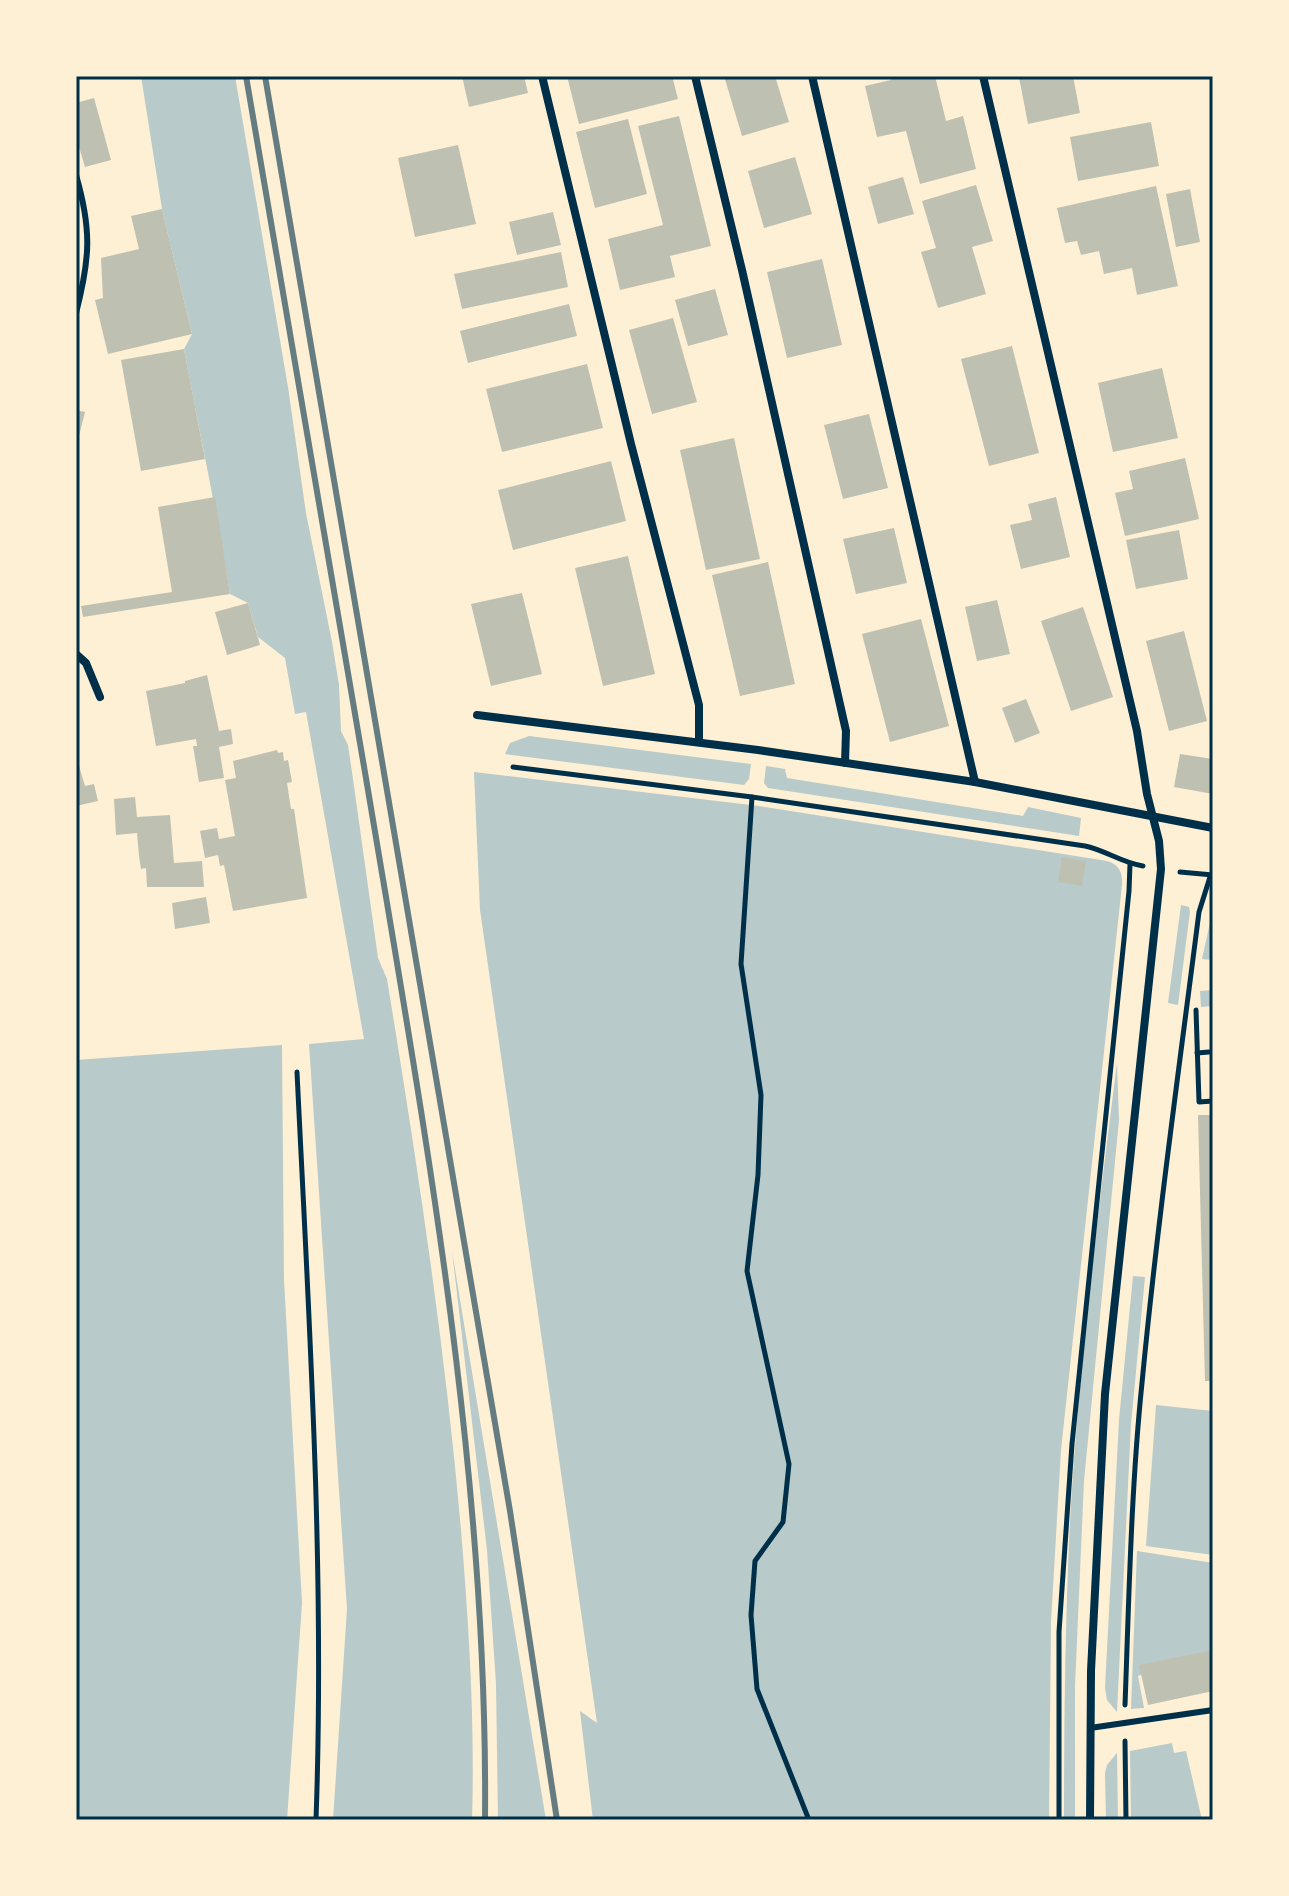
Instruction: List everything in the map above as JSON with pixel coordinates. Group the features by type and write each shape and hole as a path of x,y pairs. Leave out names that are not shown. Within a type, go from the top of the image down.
{"street":[{"path":"542,76 631,444 699,705 699,742"},
{"path":"695,76 846,731 845,763"},
{"path":"812,76 975,782"},
{"path":"983,76 1137,731 1147,794 1155,818 1161,869 1099,1473 1090,1820"},
{"path":"76,654 86,663 100,697"},
{"path":"477,715 699,742 975,782 1213,828"}],"lane":[{"path":"76,175 89,248 76,313"},
{"path":"1090,1728 1213,1710"}],"path":[{"path":"513,767 752,797 1085,846 1140,866"},
{"path":"752,797 741,964 761,1095 758,1175 747,1271 789,1464 783,1522 755,1561 751,1615 757,1689 809,1820"},
{"path":"1059,1820 1059,1632 1071,1459 1130,864"},
{"path":"1125,1714 1134,1492 1142,1386 1160,1216 1199,912 1211,876 1195,874"},
{"path":"1196,1010 1199,1102 1213,1101"},
{"path":"1197,1053 1209,1052"},
{"path":"297,1072 319,1599 320,1713 316,1820"},
{"path":"1125,1736 1126,1820"}],"shaded area":[{"path":"141,76 235,76 288,387 306,513 332,642 339,685 341,731 348,745 378,958 387,979 429,1254 447,1392 464,1566 472,1711 472,1820 333,1820 347,1609 309,1044 364,1039 306,712 295,714 285,658 258,637 248,603 230,594 184,349 192,334 162,209"},
{"path":"529,736 751,764 749,779 744,785 505,754 510,743"},
{"path":"766,766 785,769 787,778 1023,816 1028,807 1081,818 1079,836 768,788 764,783"},
{"path":"474,772 759,806 1107,861 1119,870 1122,885 1061,1450 1051,1622 1049,1820 593,1820 580,1711 597,1723 480,910"},
{"path":"1181,905 1189,907 1190,912 1178,1005 1168,1003"},
{"path":"1213,909 1213,990 1212,960 1202,959"},
{"path":"1213,990 1213,1006 1201,1007 1200,991"},
{"path":"282,1045 284,1280 302,1603 287,1820 76,1820 76,1060"},
{"path":"1117,1063 1119,1120 1084,1481 1075,1686 1075,1820 1064,1820 1069,1541 1077,1421"},
{"path":"452,1251 546,1820 498,1820 496,1684 487,1550"},
{"path":"1133,1276 1145,1277 1131,1424 1117,1712 1107,1700 1105,1688 1119,1420"},
{"path":"1156,1405 1213,1411 1213,1555 1146,1546"},
{"path":"1137,1551 1213,1563 1213,1650 1138,1676 1144,1708 1131,1709"},
{"path":"1172,1743 1174,1753 1186,1751 1202,1820 1131,1820 1130,1751"},
{"path":"1117,1753 1118,1820 1106,1820 1105,1773 1107,1765"}],"building":[{"path":"462,76 524,76 528,93 469,107"},
{"path":"567,76 672,76 678,99 579,124"},
{"path":"724,76 775,76 789,122 742,136"},
{"path":"890,76 935,76 946,121 963,116 976,169 920,184 906,131 877,137 865,86 891,80"},
{"path":"1073,76 1080,113 1028,124 1019,77"},
{"path":"94,98 111,160 85,167 76,137 76,103"},
{"path":"679,116 711,246 670,256 675,277 620,290 608,239 663,225 638,126"},
{"path":"628,119 647,194 595,208 576,132"},
{"path":"1151,122 1159,166 1078,181 1070,137"},
{"path":"458,145 476,224 415,237 398,158"},
{"path":"795,157 812,214 764,228 748,171"},
{"path":"903,177 914,214 878,224 868,187"},
{"path":"976,185 993,241 972,247 986,294 938,308 921,252 936,248 922,201"},
{"path":"1156,186 1178,286 1137,295 1132,268 1104,274 1099,251 1081,255 1077,241 1065,243 1057,208"},
{"path":"1190,189 1200,242 1176,247 1166,194"},
{"path":"162,209 192,334 108,354 95,300 103,298 101,258 139,249 131,216"},
{"path":"553,212 561,245 517,255 509,222"},
{"path":"561,252 568,287 462,309 454,274"},
{"path":"822,259 842,345 787,358 767,272"},
{"path":"715,289 728,335 688,346 675,300"},
{"path":"569,304 577,336 468,363 460,331"},
{"path":"673,318 697,402 652,414 629,330"},
{"path":"1012,346 1039,453 989,466 961,359"},
{"path":"184,349 205,459 141,471 121,360"},
{"path":"587,364 603,428 502,452 486,389"},
{"path":"1162,368 1178,438 1113,452 1098,383"},
{"path":"76,410 85,412 77,444 76,444"},
{"path":"869,414 888,488 843,499 824,425"},
{"path":"734,438 760,559 706,570 680,450"},
{"path":"1185,458 1199,519 1125,536 1115,493 1133,489 1129,471"},
{"path":"611,461 626,521 513,550 498,490"},
{"path":"215,497 230,594 83,617 81,606 172,592 158,507"},
{"path":"1056,497 1070,557 1021,569 1010,525 1032,520 1028,504"},
{"path":"894,528 907,583 856,594 843,539"},
{"path":"1179,530 1188,579 1136,589 1126,540"},
{"path":"628,556 655,674 603,686 575,568"},
{"path":"768,562 795,684 740,696 712,575"},
{"path":"522,593 542,674 491,686 471,604"},
{"path":"997,600 1010,654 977,661 965,607"},
{"path":"248,603 260,645 227,655 215,612"},
{"path":"1083,607 1113,697 1071,711 1041,621"},
{"path":"921,619 949,726 890,742 862,634"},
{"path":"1184,631 1207,721 1169,731 1146,641"},
{"path":"207,675 219,731 231,729 233,744 219,747 224,778 199,782 193,746 197,746 196,739 156,746 146,691"},
{"path":"1026,699 1040,733 1015,743 1002,708"},
{"path":"277,750 278,753 283,752 284,761 288,760 292,782 287,783 291,809 294,809 307,898 233,911 224,865 220,866 218,855 205,858 200,831 217,828 219,839 235,836 225,780 236,778 233,761"},
{"path":"1180,754 1213,759 1213,794 1174,787"},
{"path":"76,756 85,786 94,784 98,801 76,806"},
{"path":"135,797 137,817 170,815 174,863 202,861 204,887 147,887 146,868 141,869 137,833 116,835 114,799"},
{"path":"1062,857 1086,861 1082,886 1058,882"},
{"path":"206,897 210,923 175,929 172,903"},
{"path":"1198,1115 1213,1115 1213,1381 1205,1381"},
{"path":"1213,1650 1213,1691 1148,1705 1139,1665"}],"railway":[{"path":"246,76 386,897 441,1241 456,1356 478,1588 484,1704 485,1820"},
{"path":"265,76 510,1511 557,1820"}]}
